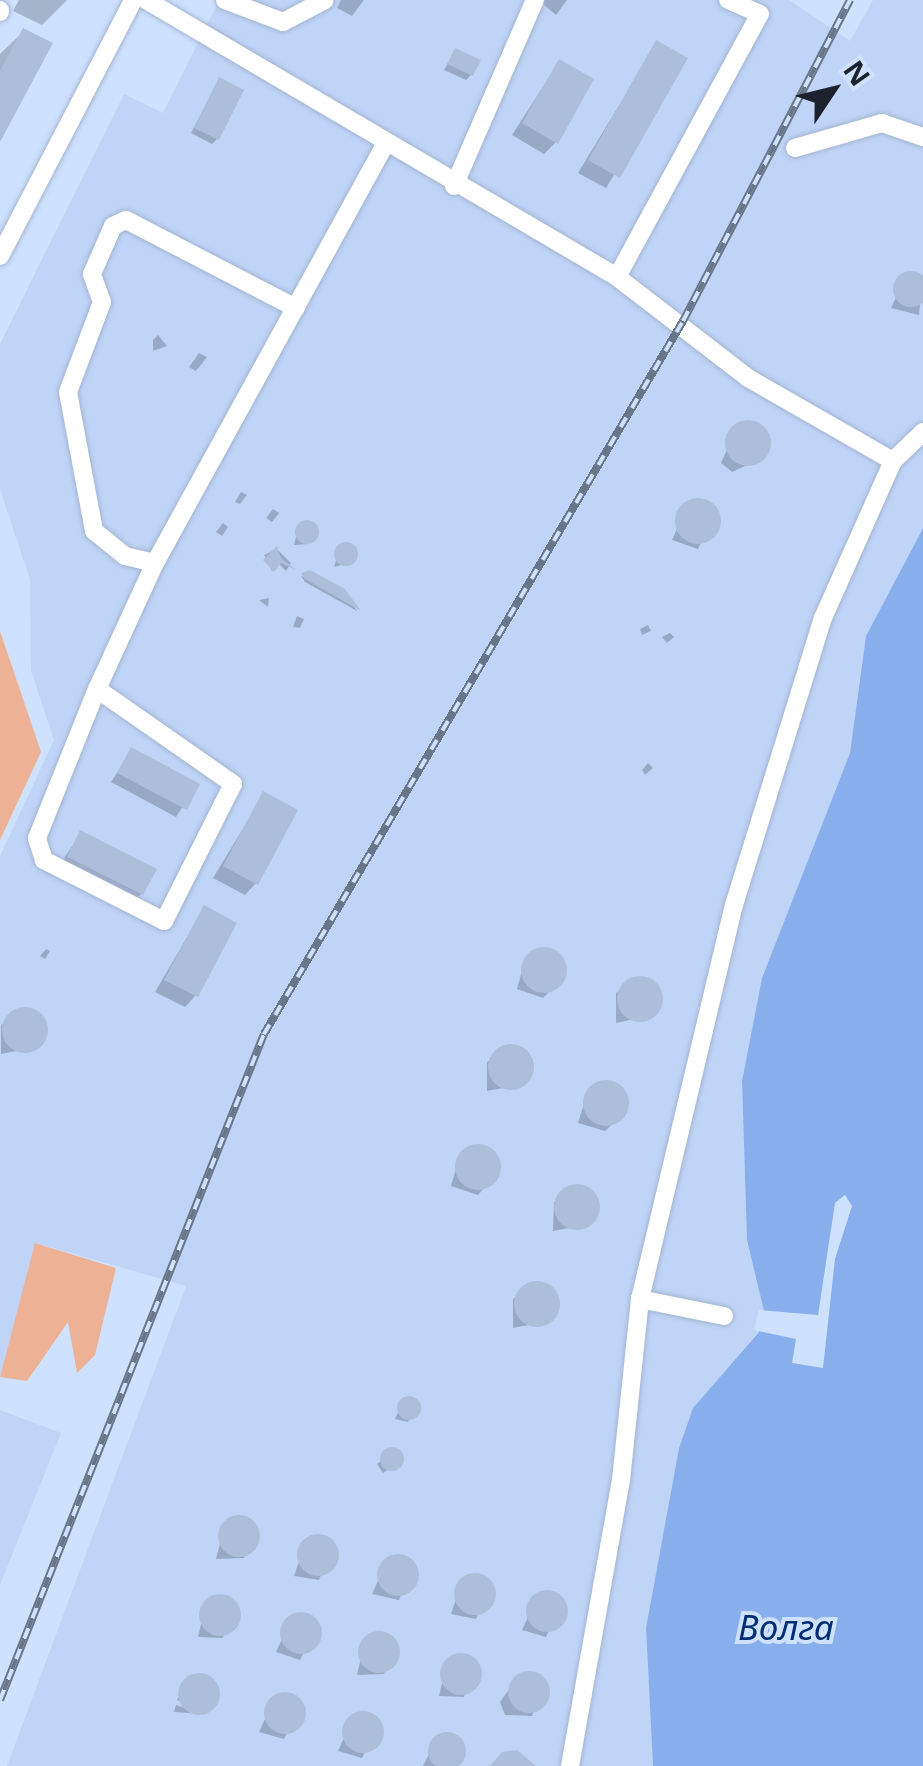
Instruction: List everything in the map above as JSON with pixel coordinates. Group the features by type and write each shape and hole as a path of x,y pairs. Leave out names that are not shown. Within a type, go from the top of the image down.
{"street":[{"path":"1,253 134,0"},
{"path":"146,0 384,146 617,277 748,378 893,461"},
{"path":"225,0 283,22 325,0"},
{"path":"454,186 535,0"},
{"path":"617,277 760,14 728,0"},
{"path":"794,148 882,123 923,137"},
{"path":"97,689 234,784 164,921 36,850 97,689 155,564 384,146"},
{"path":"155,564 126,556 94,531 68,392 102,302 92,274 114,226 126,220 296,308"},
{"path":"570,1766 621,1480 640,1299 734,905 824,618 893,461 923,432"},
{"path":"640,1299 724,1316"}],"shaded area":[{"path":"219,0 789,0 850,41 873,0 923,0 923,528 866,636 850,753 762,978 742,1081 747,1240 764,1311 759,1331 693,1408 679,1448 646,1628 653,1766 7,1766 186,1286 36,1243 0,1377 0,856 54,740 31,670 30,579 0,489 0,344 124,94 163,113"},
{"path":"0,631 41,752 0,840"},
{"path":"35,1243 116,1268 95,1355 77,1373 68,1322 27,1381 0,1377"},
{"path":"0,1410 61,1433 0,1585"}],"water":[{"name":"Волга","path":"923,528 923,1766 653,1766 646,1628 679,1448 693,1408 759,1332 764,1311 747,1240 742,1081 762,978 850,753 866,636"}],"pier":[{"path":"845,1195 852,1206 835,1259 823,1368 792,1363 796,1339 754,1330 759,1310 818,1315 835,1203"}],"building":[{"path":"23,28 53,43 0,142 0,71"},
{"path":"656,40 688,58 620,178 588,160"},
{"path":"455,48 481,60 473,76 447,64"},
{"path":"559,59 594,79 558,144 522,123"},
{"path":"219,77 244,90 219,140 194,128"},
{"path":"911,271 924,276 929,289 924,302 911,307 898,302 893,289 898,276"},
{"path":"748,420 764,427 771,443 764,459 748,466 732,459 725,443 732,427"},
{"path":"698,498 714,505 721,521 714,537 698,544 682,537 675,521 682,505"},
{"path":"307,520 319,532 307,544 295,532"},
{"path":"346,542 358,554 346,566 334,554"},
{"path":"277,546 281,558 296,570 281,563 274,572 263,560"},
{"path":"310,570 345,589 361,611 305,579 301,573"},
{"path":"131,747 200,784 187,810 117,773"},
{"path":"263,791 298,810 258,885 223,866"},
{"path":"80,830 157,869 143,895 67,857"},
{"path":"204,905 237,923 198,997 164,980"},
{"path":"544,947 560,954 567,970 560,986 544,993 528,986 521,970 528,954"},
{"path":"640,976 656,983 663,999 656,1015 640,1022 624,1015 617,999 624,983"},
{"path":"25,1007 41,1014 48,1030 41,1046 25,1053 9,1046 2,1030 9,1014"},
{"path":"511,1044 527,1051 534,1067 527,1083 511,1090 495,1083 488,1067 495,1051"},
{"path":"606,1080 622,1087 629,1103 622,1119 606,1126 590,1119 583,1103 590,1087"},
{"path":"478,1144 494,1151 501,1167 494,1183 478,1190 462,1183 455,1167 462,1151"},
{"path":"577,1184 593,1191 600,1207 593,1223 577,1230 561,1223 554,1207 561,1191"},
{"path":"537,1281 553,1288 560,1304 553,1320 537,1327 521,1320 514,1304 521,1288"},
{"path":"409,1396 421,1408 409,1420 397,1408"},
{"path":"392,1447 404,1459 392,1471 380,1459"},
{"path":"239,1515 254,1521 260,1536 254,1551 239,1557 224,1551 218,1536 224,1521"},
{"path":"318,1534 333,1540 339,1555 333,1570 318,1576 303,1570 297,1555 303,1540"},
{"path":"398,1554 413,1560 419,1575 413,1590 398,1596 383,1590 377,1575 383,1560"},
{"path":"475,1573 490,1579 496,1594 490,1609 475,1615 460,1609 454,1594 460,1579"},
{"path":"547,1590 562,1596 568,1611 562,1626 547,1632 532,1626 526,1611 532,1596"},
{"path":"220,1594 235,1600 241,1615 235,1630 220,1636 205,1630 199,1615 205,1600"},
{"path":"301,1612 316,1618 322,1633 316,1648 301,1654 286,1648 280,1633 286,1618"},
{"path":"379,1631 394,1637 400,1652 394,1667 379,1673 364,1667 358,1652 364,1637"},
{"path":"461,1653 476,1659 482,1674 476,1689 461,1695 446,1689 440,1674 446,1659"},
{"path":"529,1671 544,1677 550,1692 544,1707 529,1713 514,1707 508,1692 514,1677"},
{"path":"199,1673 214,1679 220,1694 214,1709 199,1715 184,1709 178,1694 184,1679"},
{"path":"285,1692 300,1698 306,1713 300,1728 285,1734 270,1728 264,1713 270,1698"},
{"path":"363,1711 378,1717 384,1732 378,1747 363,1753 348,1747 342,1732 348,1717"},
{"path":"447,1732 461,1737 466,1751 461,1765 447,1770 433,1765 428,1751 433,1737"},
{"path":"517,1750 536,1766 490,1766 502,1752"}],"railway":[{"path":"0,1700 264,1034 683,321 850,0"}]}
